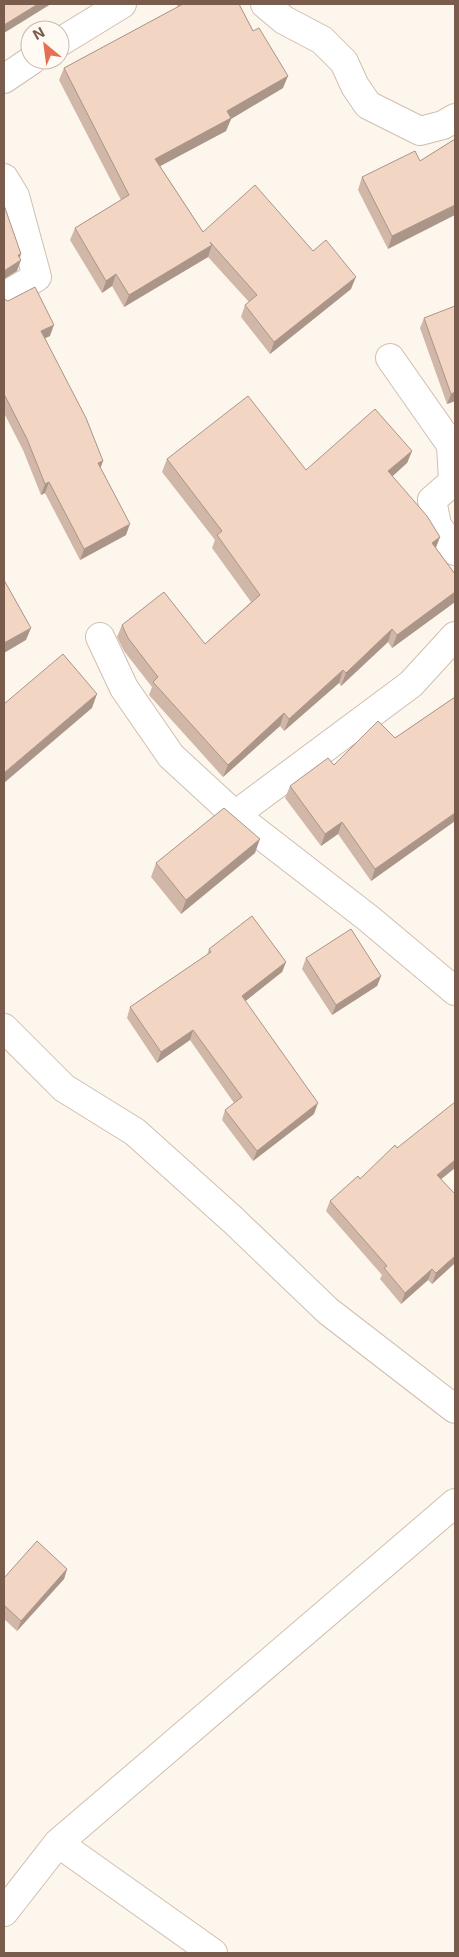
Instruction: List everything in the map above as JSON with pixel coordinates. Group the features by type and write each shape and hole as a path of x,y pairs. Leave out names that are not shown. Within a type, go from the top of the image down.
{"street":[{"path":"70,36 122,4"},
{"path":"265,4 284,20 322,40 344,62 355,86 368,105 420,132 444,125 455,118"},
{"path":"4,79 20,68"},
{"path":"4,178 15,196 37,276 4,296"},
{"path":"390,358 451,445 454,480 432,500 437,525 455,551"},
{"path":"235,815 411,684 455,636"},
{"path":"100,637 124,688 171,756 235,815 368,918 455,992"},
{"path":"4,1028 64,1088 135,1132 233,1220 328,1311 455,1409"},
{"path":"4,1912 58,1843 455,1503"},
{"path":"58,1843 213,1953"}],"building":[{"path":"4,4 38,4 4,25"},
{"path":"183,4 239,4 253,31 259,28 288,76 227,111 231,118 155,159 203,232 255,185 313,251 326,240 356,277 274,342 245,305 257,295 210,242 212,245 129,295 116,274 106,281 75,228 129,195 65,70 70,70 70,65"},
{"path":"455,139 455,205 392,236 362,177 415,151 420,161"},
{"path":"4,205 21,254 18,255 21,260 4,271"},
{"path":"35,287 54,325 41,331 86,418 103,461 98,463 130,524 84,549 49,482 45,484 27,439 4,394 4,299 8,301"},
{"path":"455,306 455,392 451,394 424,318"},
{"path":"248,396 306,470 375,409 412,451 388,471 427,516 440,537 432,543 455,574 455,592 397,635 392,629 346,673 343,670 289,719 284,713 228,765 153,682 158,677 128,638 122,625 164,592 205,644 260,595 217,535 222,531 167,459"},
{"path":"4,580 31,628 4,643"},
{"path":"63,654 97,694 4,773 4,704"},
{"path":"455,697 455,813 375,869 342,822 325,834 290,786 328,758 334,765 378,721 395,738"},
{"path":"224,808 260,839 186,900 156,863"},
{"path":"252,916 286,962 242,996 318,1103 257,1151 225,1110 242,1097 193,1030 161,1052 130,1007 211,952 209,949"},
{"path":"351,929 381,976 336,1005 306,958"},
{"path":"455,1102 455,1160 437,1175 455,1194 455,1256 436,1273 432,1269 405,1293 384,1268 387,1266 330,1201 358,1176 360,1179 395,1145 397,1148"},
{"path":"37,1541 67,1569 21,1621 4,1605 4,1578"}]}
